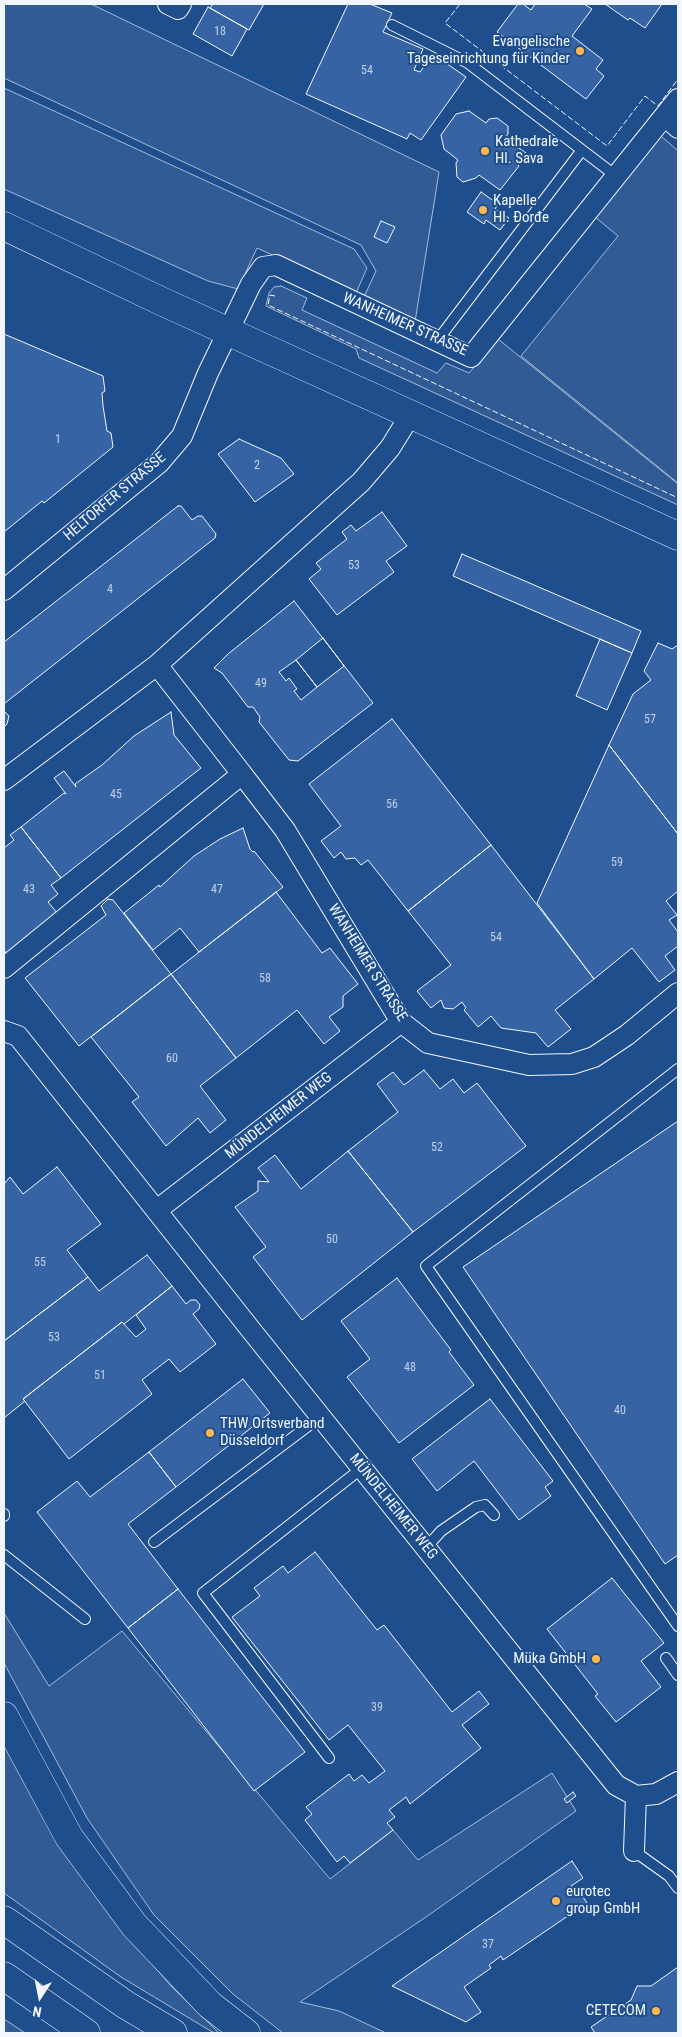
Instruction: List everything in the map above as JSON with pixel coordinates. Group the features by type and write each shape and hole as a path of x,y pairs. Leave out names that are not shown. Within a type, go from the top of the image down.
{"main road":[{"path":"4,226 228,332 678,536"},
{"path":"4,1716 69,1837 134,1925 210,2005 246,2033"},
{"path":"4,1920 126,2005 173,2033"},
{"path":"4,1976 86,2033"}],"street":[{"path":"168,4 178,9 180,4"},
{"path":"611,182 672,122 678,99"},
{"name":"WANHEIMER STRASSE","path":"228,332 251,284 263,267 276,265 471,357 611,182"},
{"name":"HELTORFER STRASSE","path":"4,590 159,463 182,436 202,387 228,332"},
{"path":"4,780 157,665 361,482 390,448 411,414"},
{"name":"WANHEIMER STRASSE","path":"157,665 285,830 401,1022 428,1043 529,1065 572,1064 594,1057 626,1035 678,993"},
{"path":"4,968 242,774"},
{"name":"MÜNDELHEIMER WEG","path":"157,1210 401,1022"},
{"name":"MÜNDELHEIMER WEG","path":"4,1031 18,1036 320,1417 616,1785 636,1796"},
{"path":"634,1851 636,1796 656,1794 678,1782"}],"lane":[{"path":"392,26 468,63 582,150 611,182"},
{"path":"437,341 582,150"},
{"path":"678,1069 426,1266 678,1626"},
{"path":"154,1542 320,1417"},
{"path":"329,1758 202,1593 362,1468"},
{"path":"426,1548 441,1531 476,1507 485,1506 494,1515"},
{"path":"4,1555 85,1619"},
{"path":"666,1658 678,1675"},
{"path":"634,1851 669,1876 678,1888"}],"shaded area":[{"path":"4,4 91,4 439,172 415,322 364,297 376,271 361,245 4,78"},
{"path":"4,88 354,249 367,268 356,293 257,248 238,289 208,281 4,189"},
{"path":"661,136 678,151 678,483 521,356 618,236 595,217"},
{"path":"281,286 307,298 302,310 437,373 446,363 469,373 498,339 678,484 678,505 359,358 356,349 266,306 269,293 274,287"},
{"path":"4,1613 49,1686 122,1631 330,1879 393,1830 418,1860 552,1773 576,1811 426,1917 300,2002 339,2011 386,2033 283,2033 233,1994 154,1915 87,1818 4,1663"},
{"path":"4,1743 130,1938 171,1986 219,2033 214,2033 121,1977 4,1893"},
{"path":"4,2019 25,2033 4,2033"}],"building":[{"path":"213,4 264,4 249,30 210,8"},
{"path":"348,4 370,4 392,13 383,32 423,49 414,70 420,72 433,54 466,77 421,140 410,133 407,139 306,94"},
{"path":"518,4 523,4 531,10 535,4 584,4 592,9 572,36 603,60 596,69 604,76 586,99 497,32"},
{"path":"605,4 662,4 645,28 630,18 628,20"},
{"path":"208,7 247,29 232,56 193,34"},
{"name":"Kathedrale Hl. Sava","path":"469,111 486,123 489,119 497,118 508,126 508,134 505,138 526,153 519,166 500,190 479,175 476,178 463,182 457,177 456,163 458,160 444,149 441,135 456,114"},
{"name":"Kapelle Hl. Đorđe","path":"481,192 498,204 495,209 509,218 500,230 486,220 484,224 467,212"},
{"path":"381,221 395,227 387,243 374,237"},
{"path":"4,334 103,376 105,391 102,393 103,406 107,431 111,433 113,447 44,503 42,501 4,532"},
{"path":"239,439 281,458 294,474 255,502 218,454"},
{"path":"178,506 181,506 192,520 202,516 216,534 215,538 5,703 4,642"},
{"path":"382,512 407,546 386,561 394,572 337,615 309,579 321,569 316,563 347,539 342,532 351,525 356,531"},
{"path":"462,554 641,631 632,653 453,576"},
{"path":"294,601 373,703 298,761 289,760 259,722 260,717 253,707 248,707 222,673 214,668 228,654","holes":["296,660 317,687 301,700 294,691 297,689 289,678 286,681 279,672"]},
{"path":"323,638 344,666 317,687 296,660"},
{"path":"600,639 632,653 607,710 576,696"},
{"path":"658,643 672,649 678,645 678,834 609,745 633,694 651,680 644,671"},
{"path":"4,711 9,716 4,727"},
{"path":"171,712 174,735 201,768 61,878 21,827 64,793 66,794 54,778 64,771 76,787 75,784 102,765 134,736"},
{"path":"392,719 491,845 408,911 368,860 361,865 355,858 346,859 341,852 334,858 321,841 341,826 309,784"},
{"path":"609,745 678,834 678,891 666,901 677,915 669,920 678,932 678,946 665,956 675,970 659,982 632,948 594,979 537,903"},
{"path":"21,827 61,878 51,885 58,894 48,902 58,914 7,954 4,950 4,848 14,840 10,835"},
{"path":"243,828 250,849 254,851 283,887 199,952 180,928 153,950 124,913 159,885 160,887 194,856 220,839"},
{"path":"491,845 594,979 555,1010 571,1029 548,1047 536,1033 501,1028 491,1016 478,1027 464,1010 466,1008 462,1002 453,1009 444,1008 441,1000 431,1008 417,991 451,965 408,911"},
{"path":"276,892 322,953 330,948 358,984 343,996 343,1007 329,1017 340,1031 324,1044 297,1010 236,1058 171,974"},
{"path":"108,899 113,900 171,974 79,1046 25,978 106,915 101,906"},
{"path":"171,974 236,1058 200,1086 226,1120 210,1133 198,1118 166,1146 132,1102 139,1097 91,1037"},
{"path":"424,1070 440,1089 453,1079 464,1093 477,1083 526,1146 413,1232 348,1151 398,1112 377,1084 393,1072 404,1085"},
{"path":"678,1121 678,1555 665,1564 463,1267"},
{"path":"348,1151 413,1232 302,1320 253,1257 266,1247 235,1207 258,1191 258,1181 269,1182 258,1168 275,1155 301,1189"},
{"path":"57,1167 101,1224 67,1250 88,1277 4,1341 4,1184 10,1177 23,1194"},
{"path":"147,1255 172,1286 124,1324 122,1322 23,1399 25,1401 4,1418 4,1341 88,1277 99,1291"},
{"path":"397,1278 451,1350 449,1352 474,1385 399,1443 347,1377 370,1359 341,1321"},
{"path":"172,1286 186,1304 191,1300 196,1300 200,1305 199,1309 193,1314 216,1344 180,1372 169,1359 142,1380 152,1394 69,1459 23,1399 122,1322 136,1337 146,1329 136,1315"},
{"name":"THW Ortsverband Düsseldorf","path":"243,1379 270,1413 176,1487 149,1452"},
{"path":"490,1399 553,1481 545,1487 551,1496 519,1520 474,1461 437,1491 412,1459"},
{"path":"149,1452 176,1487 128,1524 178,1589 128,1628 37,1512 77,1481 90,1497"},
{"path":"315,1552 377,1630 384,1625 452,1712 479,1691 489,1704 462,1725 481,1748 410,1804 406,1797 389,1810 395,1817 387,1823 393,1830 350,1863 344,1856 337,1862 305,1820 312,1814 306,1807 349,1774 354,1781 362,1775 369,1783 385,1771 348,1725 329,1740 232,1617 260,1596 254,1588 283,1566 288,1573"},
{"path":"612,1578 664,1643 641,1661 661,1687 616,1722 595,1696 598,1694 547,1629"},
{"path":"178,1589 305,1752 254,1791 128,1628"},
{"path":"573,1792 576,1796 567,1803 564,1799"},
{"path":"572,1861 583,1878 571,1886 575,1890 578,1889 587,1903 503,1960 501,1956 489,1965 491,1968 464,1987 481,2012 466,2022 392,1986"},
{"path":"678,1967 678,2033 595,2033 591,2027 631,2000 637,1986 651,1986"}],"fence":[{"path":"460,4 445,23 607,146 645,96 658,106 678,79"},
{"path":"275,296 270,295 268,305 678,498"}],"place":[{"name":"Evangelische Tageseinrichtung für Kinder","path":"580,51"},
{"name":"Kathedrale Hl. Sava","path":"485,151"},
{"name":"Kapelle Hl. Đorđe","path":"483,210"},
{"name":"THW Ortsverband Düsseldorf","path":"210,1433"},
{"name":"Müka GmbH","path":"596,1659"},
{"name":"eurotec group GmbH","path":"556,1901"},
{"name":"CETECOM","path":"656,2011"}]}
